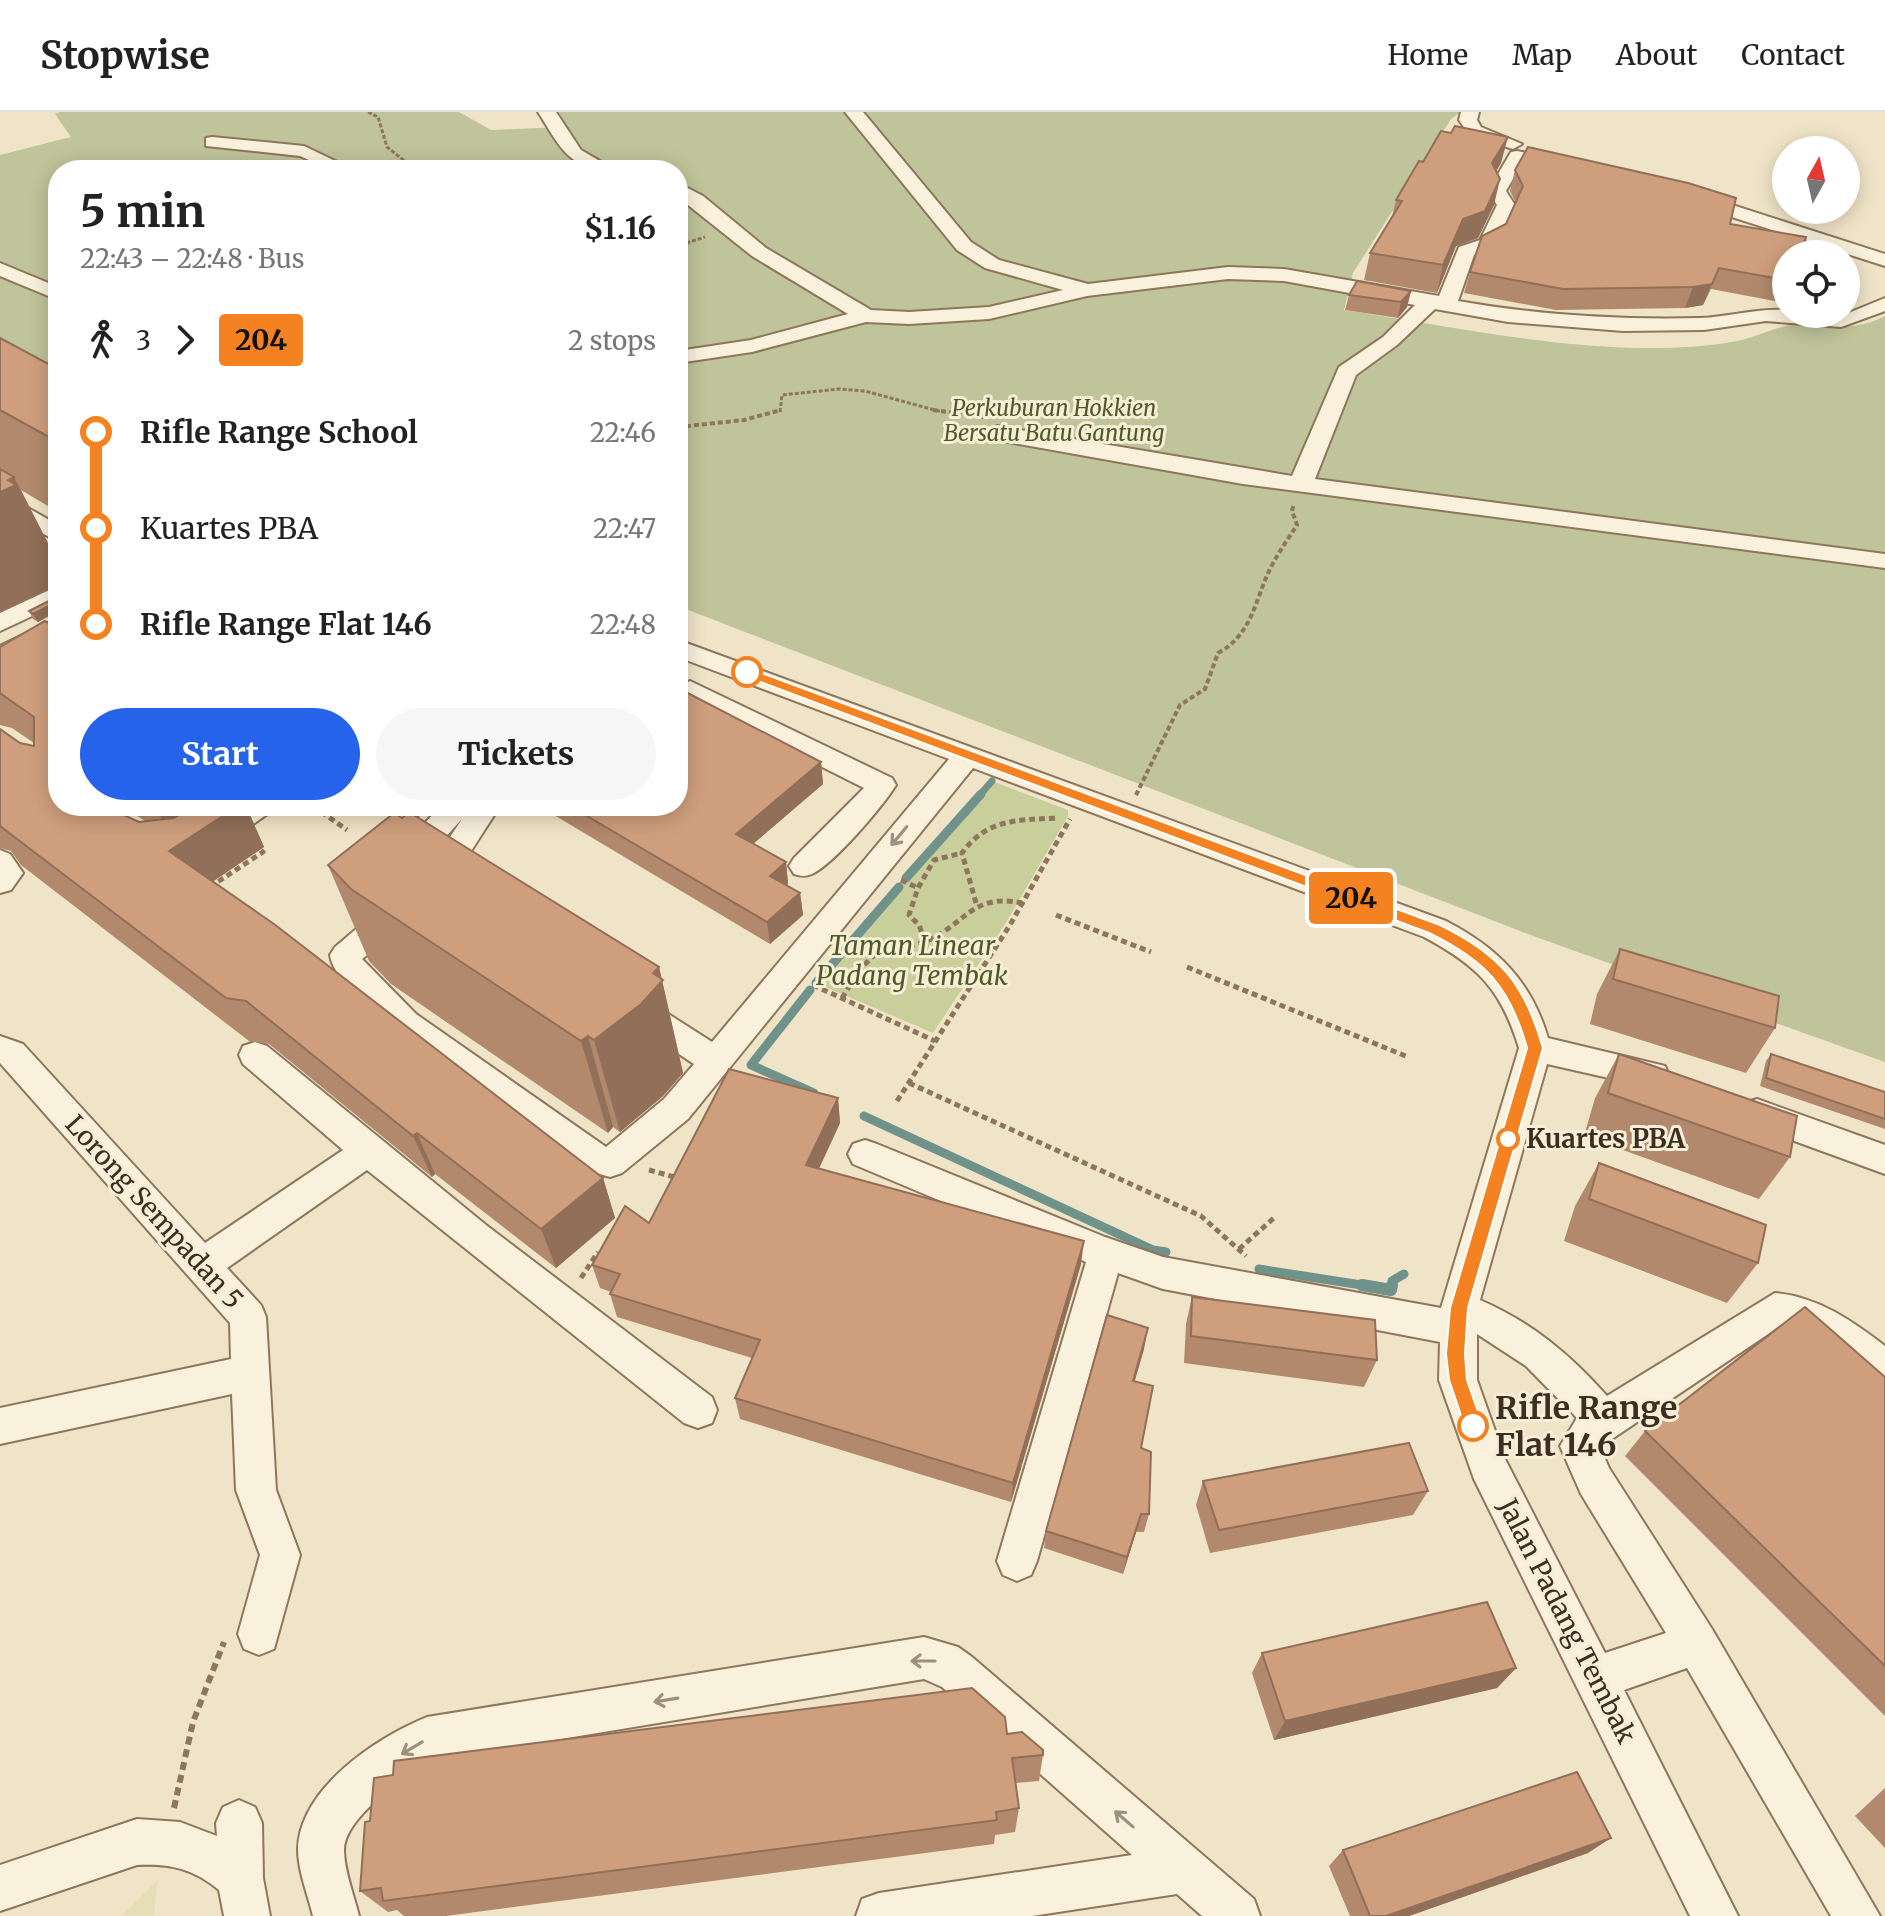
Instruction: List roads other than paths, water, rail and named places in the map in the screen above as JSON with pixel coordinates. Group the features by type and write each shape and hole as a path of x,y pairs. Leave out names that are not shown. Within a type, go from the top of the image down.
{"street":[{"path":"547,112 574,154 586,160"},
{"path":"854,112 964,246 992,264 1087,290"},
{"path":"1470,112 1468,120 1475,131 1519,151 1582,169"},
{"path":"212,142 304,151 323,160"},
{"path":"1301,484 1347,372 1440,301 1466,251 1488,244 1506,205 1497,191 1519,151"},
{"path":"688,356 752,346 866,316 921,318 989,313 1087,290 1228,273 1284,275 1440,301 1508,316 1623,325 1704,324 1766,315 1841,321 1879,307 1882,259 1674,193"},
{"path":"688,194 700,200 724,228 866,316"},
{"path":"0,269 48,290"},
{"path":"997,433 1181,468 1885,561"},
{"path":"0,499 48,529"},
{"path":"0,623 48,599"},
{"path":"0,657 48,631"},
{"path":"688,652 1127,814 1463,943 1502,974 1525,1011 1535,1048 1680,1084"},
{"path":"690,690 882,785 928,803"},
{"path":"482,816 451,887 346,955 347,966 405,1023 598,1160 610,1163 623,1157 676,1109 968,755"},
{"path":"854,890 796,862 850,823 882,785"},
{"path":"189,850 243,816"},
{"path":"420,844 448,816"},
{"path":"0,861 8,873 0,882"},
{"path":"609,991 714,1060"},
{"name":"Jalan Padang Tembak","path":"1535,1048 1458,1318 1458,1380 1488,1466 1715,1916"},
{"name":"Lorong Sempadan 5","path":"0,1049 11,1053 248,1317 251,1329 248,1373 256,1490 280,1555 264,1618"},
{"path":"255,1055 366,1152 557,1305 698,1410"},
{"path":"1724,1100 1885,1160"},
{"path":"1851,1148 1885,1132"},
{"path":"202,1265 366,1152"},
{"path":"865,1154 1106,1254 1163,1273 1251,1290 1504,1327 1556,1364 1603,1420"},
{"path":"1017,1561 1106,1254"},
{"path":"1857,1916 1583,1458 1580,1446 1585,1435 1603,1420 1775,1309 1794,1309 1811,1315 1885,1368"},
{"path":"0,1426 248,1373"},
{"path":"1595,1678 1697,1644"},
{"path":"336,1916 321,1848 325,1826 339,1806 407,1749 427,1739 924,1658 943,1662 957,1672 1237,1916"},
{"path":"239,1823 244,1897"},
{"path":"0,1888 137,1842 168,1843 201,1849 244,1897"},
{"path":"879,1916 1183,1870"}],"waterway":[{"path":"979,796 992,781"},
{"path":"906,878 981,794"},
{"path":"816,983 899,887"},
{"path":"810,990 751,1065 814,1093"},
{"path":"864,1116 1153,1250 1166,1252"},
{"path":"1259,1269 1370,1286"},
{"path":"1391,1287 1392,1281 1404,1274"},
{"path":"1362,1285 1370,1286"},
{"path":"1370,1286 1391,1290 1392,1285"},
{"path":"1370,1286 1374,1287"}],"place":[{"name":"Kuartes PBA","path":"1508,1139"},
{"name":"Rifle Range Flat 146","path":"1473,1426"}],"park label":[{"name":"Perkuburan Hokkien Bersatu Batu Gantung","path":"1054,420"},
{"name":"Taman Linear Padang Tembak","path":"912,961"}]}
